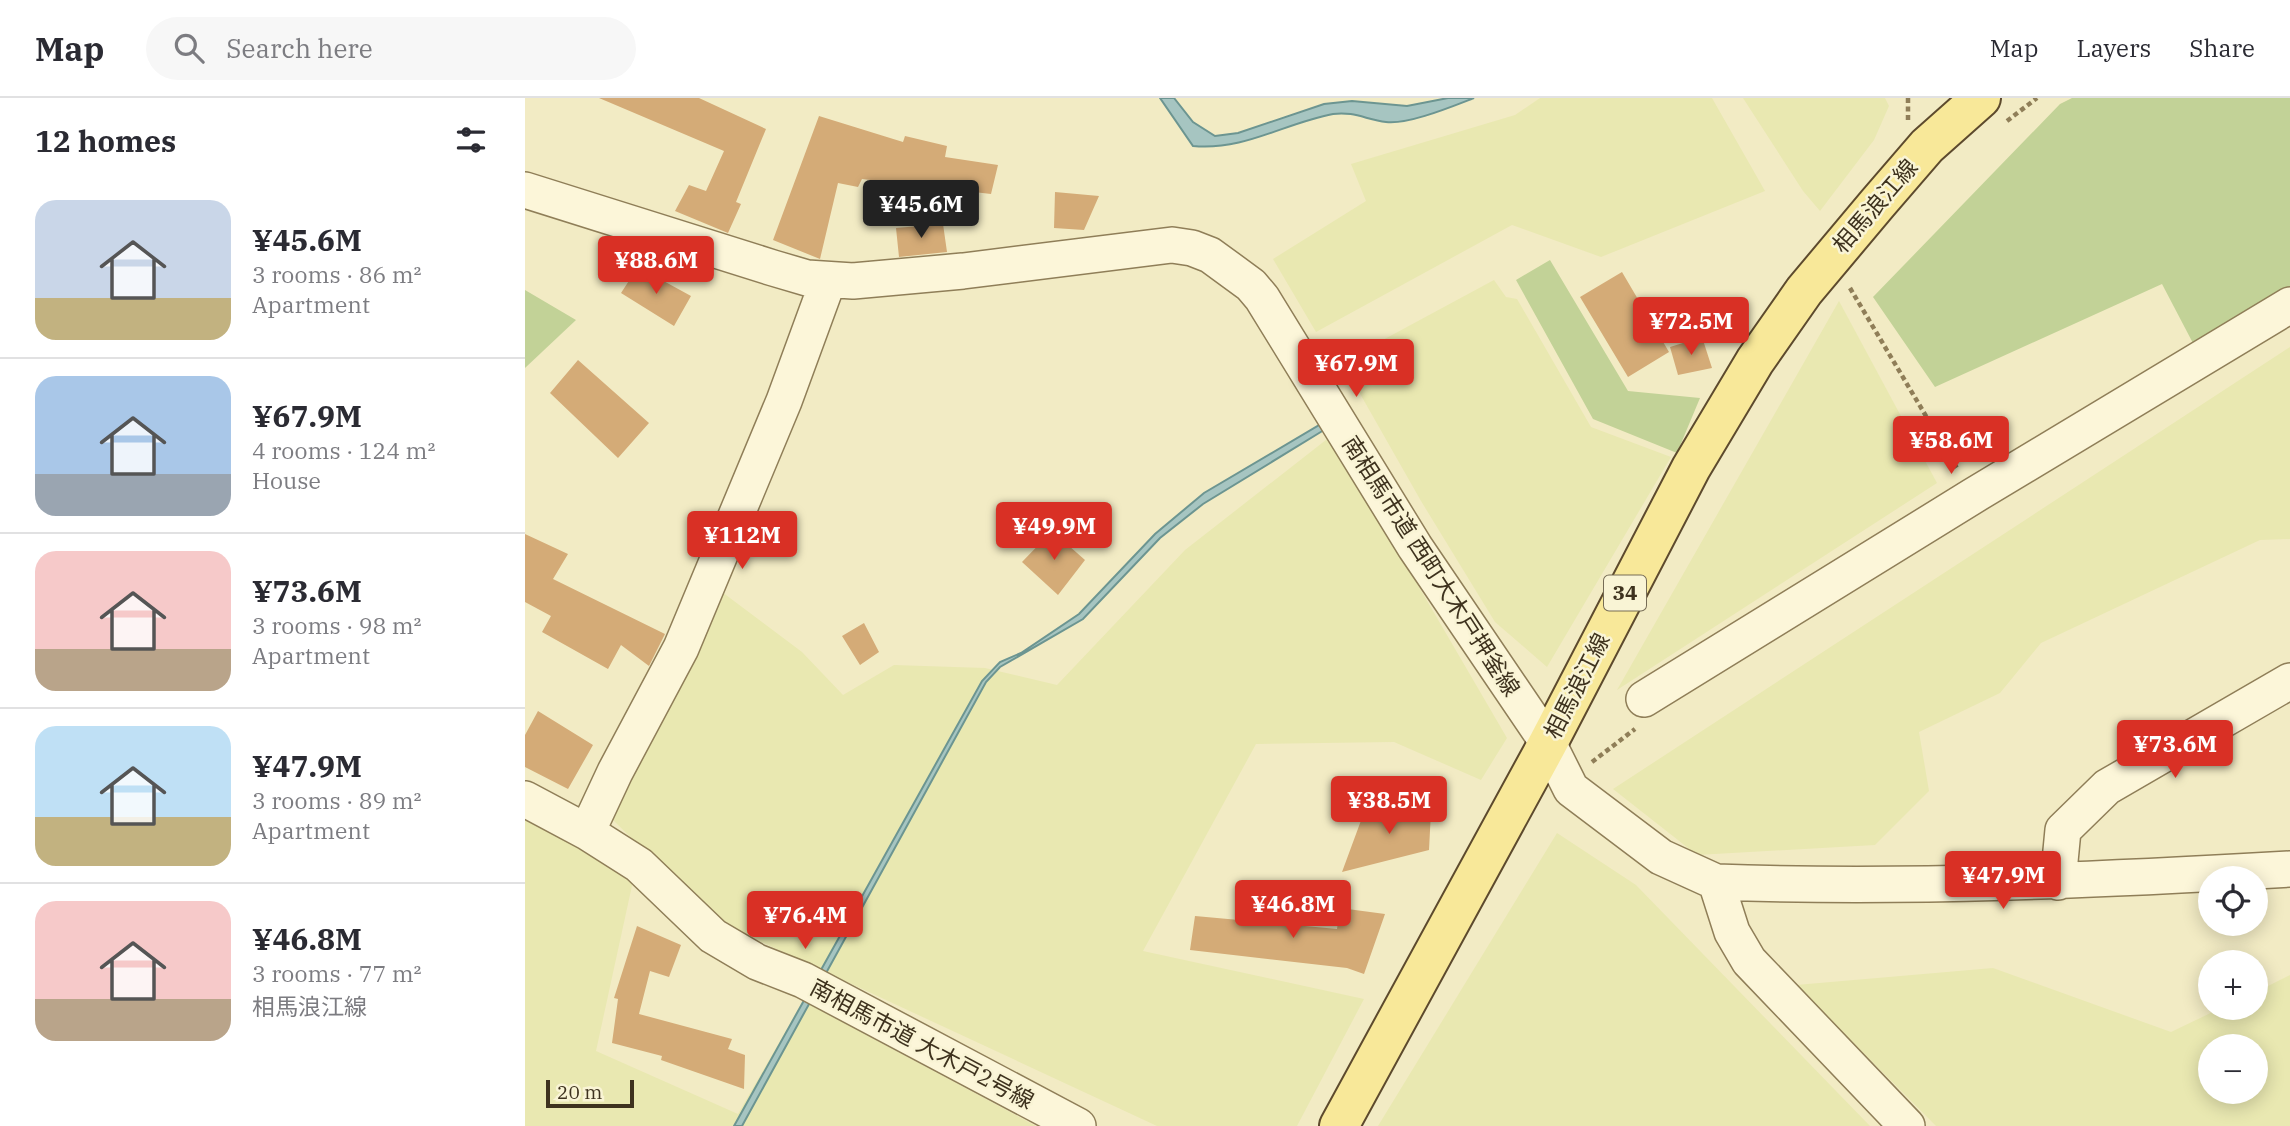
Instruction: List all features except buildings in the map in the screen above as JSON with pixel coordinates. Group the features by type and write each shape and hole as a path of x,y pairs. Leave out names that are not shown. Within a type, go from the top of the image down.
{"main road":[{"name":"相馬浪江線","path":"1339,1126 1548,743 1691,468 1777,328 1832,257 1927,146 1980,106"}],"street":[{"name":"南相馬市道 西町大木戸押釜線","path":"525,190 785,272 828,281 963,271 1152,246 1192,248 1210,255 1251,285 1262,298 1415,547 1548,743 1571,789 1661,857 1716,882"},
{"path":"587,832 615,772 681,648 784,401 828,281"},
{"path":"1644,711 1973,496 2290,305"},
{"path":"2058,882 2063,830 2108,787 2290,681"},
{"name":"南相馬市道 大木戸2号線","path":"525,799 587,832 639,865 713,936 757,962 803,980 1078,1126"},
{"path":"1907,1126 1749,961 1732,932 1716,882 2058,882 2290,869"}],"path":[{"path":"1908,98 1909,127"},
{"path":"1980,106 2037,98"},
{"path":"1840,289 1846,282 1973,496"},
{"path":"1588,766 1644,711"}],"green space":[{"path":"1540,98 1712,98 1765,191 1601,257 1512,225 1316,332 1273,259 1366,201 1351,164 1515,115"},
{"path":"1743,98 1885,98 1889,106 1874,140 1820,211 1803,191"},
{"path":"2072,98 2290,98 2290,286 2195,347 2162,284 1935,387 1873,297 2060,104"},
{"path":"1550,260 1628,391 1700,398 1677,453 1593,419 1516,280"},
{"path":"1494,280 1506,297 1517,299 1591,427 1671,457 1547,667 1495,622 1421,501 1342,362"},
{"path":"525,290 576,320 525,368"},
{"path":"1839,301 1937,483 1617,690"},
{"path":"2290,347 2290,539 2260,540 2041,643 2000,693 1919,732 1929,791 1875,845 1697,855 1613,789"},
{"path":"1331,436 1507,738 1481,780 1394,742 1256,744 1143,951 1364,999 1297,1126 1157,1126 714,920 609,816 722,592 802,652 843,695 894,665 985,668 1057,685 1185,550"},
{"path":"525,817 633,881 596,1051 738,1114 803,1001 1036,1126 525,1126"},
{"path":"1557,833 1636,885 1870,1126 1378,1126"},
{"path":"1993,968 2171,1032 2198,1019 2268,1020 2268,986 2290,975 2290,1126 1936,1126 1796,985"}],"water":[{"path":"1160,98 1174,98 1193,122 1215,136 1238,133 1324,104 1352,101 1407,106 1448,98 1474,98 1406,121 1386,122 1341,113 1315,118 1230,144 1193,146"},
{"path":"1321,424 1324,430 1203,504 1160,538 1083,619 1000,667 986,682 742,1126 734,1126 982,681 1000,662 1021,653 1079,614 1155,534 1204,493"}]}
